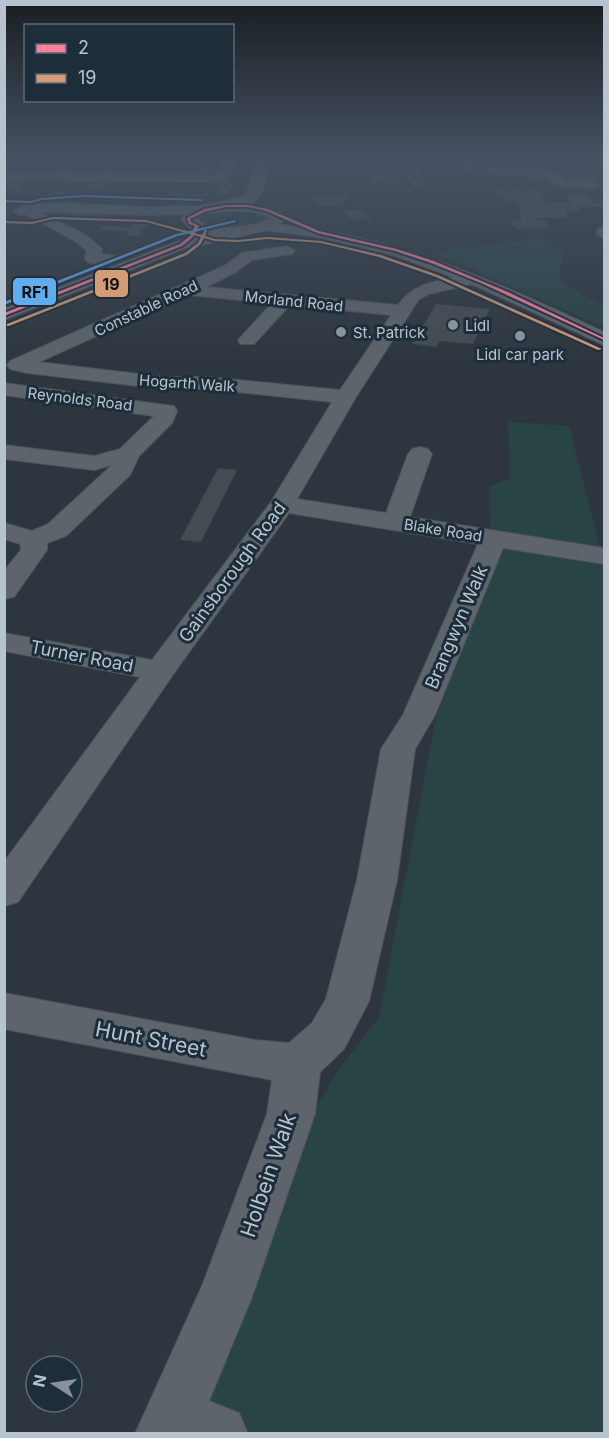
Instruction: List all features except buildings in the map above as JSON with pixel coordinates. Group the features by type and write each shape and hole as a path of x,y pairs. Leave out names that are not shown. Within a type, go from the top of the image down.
{"highway":[{"path":"181,245 191,237 192,228"},
{"path":"216,228 238,231"},
{"path":"4,315 181,245 259,228"}],"main road":[{"path":"290,228 308,229 383,246 471,279 604,339"}],"street":[{"path":"59,228 87,242 94,249 93,259 111,259"},
{"name":"Constable Road","path":"4,371 186,290 230,268 248,256 287,251"},
{"name":"Gainsborough Road","path":"4,892 160,671 282,504 346,397 403,311 417,293 471,279"},
{"name":"Morland Road","path":"186,290 403,311"},
{"path":"247,340 285,300"},
{"name":"Hogarth Walk","path":"27,367 54,367 164,383 208,383 346,397"},
{"name":"Reynolds Road","path":"4,389 166,411 164,418 128,454"},
{"path":"4,453 94,463 128,454"},
{"path":"4,531 33,539 57,530 122,470 128,454"},
{"path":"395,522 420,454"},
{"name":"Blake Road","path":"282,504 604,556"},
{"name":"Brangwyn Walk","path":"298,1063 328,1036 347,1001 377,880 398,749 419,715 494,538"},
{"path":"4,591 34,550 33,539"},
{"name":"Turner Road","path":"4,642 160,671"},
{"name":"Hunt Street","path":"4,1011 255,1059 298,1063"},
{"name":"Holbein Walk","path":"185,1428 225,1297 291,1114 298,1063"}],"green space":[{"path":"545,238 563,252 559,279 582,295 604,306 604,327 432,252"},
{"path":"508,422 569,426 604,563 604,1433 186,1434 313,1112 337,1072 379,1017 436,717 506,537 490,533 489,487 510,478"}],"transit line":[{"name":"19","path":"172,228 215,240 238,241 267,238 321,242 380,256 437,276 600,349"},
{"name":"2","path":"4,315 181,245 191,237 196,228"},
{"name":"RF1","path":"4,304 177,235 206,228"},
{"name":"2","path":"308,228 396,250 432,262 507,293 604,339"},
{"name":"19","path":"8,325 186,254 199,244 206,231"}],"place":[{"name":"Lidl","path":"453,325"},
{"name":"St. Patrick","path":"341,332"},
{"name":"Lidl car park","path":"520,336"}]}
